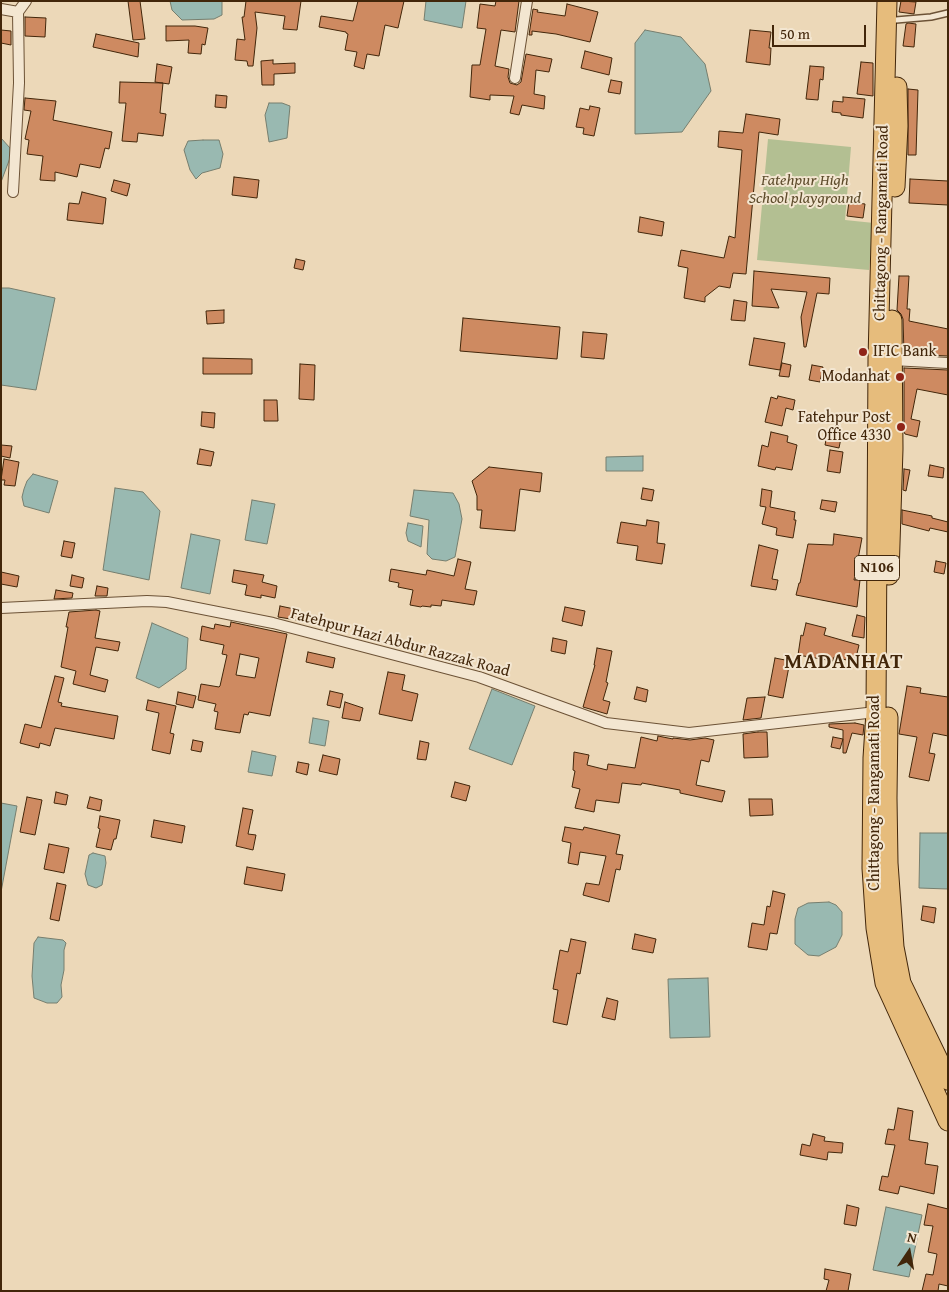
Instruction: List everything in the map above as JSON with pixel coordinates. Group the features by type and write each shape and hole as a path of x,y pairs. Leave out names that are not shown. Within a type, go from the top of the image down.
{"highway":[{"name":"Chittagong - Rangamati Road","path":"887,1 878,359 876,712 873,758 872,868 876,928 885,983 948,1121"},
{"name":"Chittagong - Rangamati Road","path":"896,10 898,126 894,224 893,449 886,635 888,875 894,947 901,983 948,1080"}],"street":[{"path":"13,192 19,83 18,12 26,1"},
{"path":"515,78 527,1"},
{"path":"1,9 18,12"},
{"path":"892,360 948,363"},
{"name":"Fatehpur Hazi Abdur Razzak Road","path":"1,608 147,601 167,602 273,623 479,677 606,723 689,733 876,712"}],"lane":[{"path":"896,10 931,17 948,13"}],"green space":[{"name":"Fatehpur High School playground","path":"768,139 851,147 845,220 874,223 869,270 757,260"}],"water":[{"path":"170,1 222,1 222,15 214,19 182,20 172,10"},
{"path":"426,1 466,1 462,28 424,20"},
{"path":"645,30 681,37 705,64 711,91 682,132 635,134 635,43"},
{"path":"269,103 282,103 290,106 287,138 269,142 265,115"},
{"path":"1,138 10,148 10,158 1,182"},
{"path":"219,140 223,154 220,168 202,173 196,179 190,170 184,150 188,141"},
{"path":"1,288 55,298 36,390 1,385"},
{"path":"643,456 643,471 606,471 606,457"},
{"path":"33,474 58,481 49,513 24,506 22,497 24,489 27,481"},
{"path":"115,488 143,492 160,511 149,580 103,570"},
{"path":"414,490 453,493 459,504 462,519 455,557 446,561 432,559 427,554 429,520 410,516"},
{"path":"252,500 275,504 267,544 245,540"},
{"path":"408,523 423,526 421,547 408,541 406,533"},
{"path":"191,534 220,540 210,594 181,588"},
{"path":"152,623 188,638 186,669 159,688 136,678"},
{"path":"492,689 535,706 512,765 469,749"},
{"path":"313,718 329,721 325,746 309,743"},
{"path":"252,751 276,756 272,776 248,772"},
{"path":"1,803 17,806 1,892"},
{"path":"920,833 948,833 948,889 919,888"},
{"path":"93,853 105,856 106,863 102,885 96,888 88,885 85,874 89,855"},
{"path":"829,902 836,905 842,912 842,935 836,947 819,956 808,955 795,944 795,919 798,908 808,903"},
{"path":"38,937 63,940 66,943 61,985 62,997 57,1003 47,1003 34,998 32,976 34,943"},
{"path":"708,978 710,1037 670,1038 668,979"},
{"path":"886,1207 922,1215 909,1277 873,1270"}],"building":[{"path":"128,1 140,1 145,39 133,40"},
{"path":"246,1 301,1 297,30 283,29 285,16 255,12 257,28 253,66 248,66 247,61 235,60 237,39 245,40 242,17 244,17"},
{"path":"358,1 404,1 398,28 385,25 379,56 367,54 364,69 354,66 357,52 345,50 348,34 346,32 319,27 321,16 353,21"},
{"path":"496,1 519,1 515,32 501,30 495,66 509,69 508,77 510,83 517,85 521,82 526,54 552,59 549,72 536,70 534,94 545,96 544,109 522,105 519,115 510,113 514,96 490,95 490,100 470,97 472,65 480,65 486,29 477,28 480,4 495,6"},
{"path":"901,1 916,2 914,14 899,12"},
{"path":"567,4 598,12 590,42 556,34 532,31 532,35 529,35 533,9 538,10 537,12 565,16"},
{"path":"25,17 46,18 45,37 25,36"},
{"path":"906,24 916,24 914,47 903,46"},
{"path":"166,26 208,28 205,45 202,44 201,54 188,53 189,40 166,41"},
{"path":"1,30 11,31 11,45 1,43"},
{"path":"750,30 771,32 769,48 771,48 770,65 746,62"},
{"path":"96,34 139,43 138,57 93,47"},
{"path":"585,51 612,58 609,75 581,68"},
{"path":"273,60 273,64 295,63 295,73 274,74 274,85 262,85 261,61"},
{"path":"861,62 873,63 873,96 857,94"},
{"path":"157,64 172,67 169,84 155,82"},
{"path":"810,66 824,67 823,80 820,79 818,100 806,99"},
{"path":"611,80 622,82 620,94 608,92"},
{"path":"120,82 163,83 160,113 166,114 163,136 138,133 137,142 122,141 126,103 119,103"},
{"path":"908,89 918,90 916,155 908,155"},
{"path":"216,95 227,96 226,108 215,107"},
{"path":"843,97 865,99 863,118 832,112 833,101 843,102"},
{"path":"25,98 56,101 53,120 112,132 109,149 105,148 100,168 80,164 77,177 55,172 55,181 40,180 43,156 27,154 29,140 25,139 31,111 24,110"},
{"path":"590,106 600,108 594,136 583,134 584,128 576,127 580,108 589,110"},
{"path":"746,114 780,119 778,135 759,132 746,274 733,273 730,288 719,286 705,297 705,302 684,298 688,268 678,266 681,250 724,258 729,236 735,238 742,150 718,147 719,131 743,133"},
{"path":"234,177 259,180 257,198 232,195"},
{"path":"910,179 948,181 948,205 909,203"},
{"path":"114,180 130,184 127,196 111,191"},
{"path":"82,192 106,198 103,224 67,220 69,203 79,204"},
{"path":"849,202 865,204 863,218 847,216"},
{"path":"640,217 664,222 662,236 638,232"},
{"path":"296,259 305,261 303,270 294,268"},
{"path":"754,271 830,278 829,294 817,293 806,347 804,347 801,317 807,292 771,289 779,308 752,306"},
{"path":"899,276 909,276 907,309 910,309 909,321 948,329 948,356 904,354 903,319 897,310"},
{"path":"734,300 747,302 745,321 731,320"},
{"path":"224,310 224,323 207,324 206,311"},
{"path":"463,318 560,327 557,359 460,351"},
{"path":"583,332 607,334 604,359 581,357"},
{"path":"754,338 785,343 780,370 749,365"},
{"path":"203,358 252,359 252,374 203,374"},
{"path":"782,363 791,365 789,377 779,376"},
{"path":"300,364 315,365 314,400 299,399"},
{"path":"812,365 823,367 820,382 809,380"},
{"path":"904,368 948,370 948,395 917,389 911,419 920,421 917,437 905,434 904,432"},
{"path":"778,396 795,400 793,410 786,408 782,426 765,422 771,397 777,399"},
{"path":"264,400 277,400 278,421 264,421"},
{"path":"202,412 215,413 214,428 201,426"},
{"path":"771,432 788,436 787,442 797,445 792,470 776,467 775,470 758,466 762,445 768,447"},
{"path":"827,435 841,438 839,448 825,445"},
{"path":"1,445 12,446 10,458 1,456"},
{"path":"200,449 214,452 211,466 197,464"},
{"path":"830,450 843,452 840,473 827,471"},
{"path":"4,459 19,462 15,486 4,485 5,480 1,480"},
{"path":"930,465 944,468 943,478 928,476"},
{"path":"489,467 542,473 540,492 520,489 515,531 480,528 482,510 477,510 477,496 472,481"},
{"path":"904,469 910,470 906,491 903,490"},
{"path":"643,488 654,490 652,501 641,499"},
{"path":"762,489 772,491 770,507 795,512 794,520 796,520 793,538 776,535 777,528 762,524 766,507 760,506"},
{"path":"822,500 837,502 835,512 820,509"},
{"path":"902,510 932,516 932,518 948,522 948,532 930,528 929,531 902,524"},
{"path":"647,520 659,522 657,543 665,544 662,564 636,560 638,546 617,543 621,522 646,526"},
{"path":"834,534 862,538 854,580 860,580 857,607 796,595 808,544 833,545"},
{"path":"64,541 75,543 72,558 61,556"},
{"path":"759,545 778,550 772,579 778,580 776,590 751,586"},
{"path":"458,559 471,562 465,589 477,591 474,605 442,600 441,606 421,607 410,605 413,590 398,587 399,583 389,581 391,569 426,575 427,570 454,576"},
{"path":"936,561 946,563 944,574 934,572"},
{"path":"234,570 264,575 262,582 277,586 275,598 261,595 261,598 245,595 247,585 232,582"},
{"path":"1,572 19,576 17,587 1,584"},
{"path":"72,575 84,578 82,588 70,586"},
{"path":"97,586 108,588 107,596 95,596"},
{"path":"56,590 73,593 72,598 54,599"},
{"path":"280,606 299,610 297,620 278,617"},
{"path":"565,607 585,611 582,626 562,621"},
{"path":"100,611 95,638 120,642 118,651 96,647 90,675 108,680 105,692 73,684 76,671 61,667 69,612"},
{"path":"857,615 865,617 864,638 852,636"},
{"path":"231,622 287,634 270,716 249,712 248,715 244,714 240,733 215,729 218,712 214,711 216,704 198,700 201,684 220,686 227,655 222,654 224,645 200,640 202,626 214,629 215,624 230,627","holes":["240,654 259,658 255,678 236,675"]},
{"path":"806,623 826,628 824,635 859,645 855,662 834,657 833,661 798,655 801,635 803,636"},
{"path":"553,638 567,641 565,654 551,651"},
{"path":"597,648 612,651 606,682 608,683 603,700 610,702 607,714 583,707 595,665"},
{"path":"308,652 335,658 333,668 306,662"},
{"path":"775,658 790,661 783,698 768,695"},
{"path":"388,672 405,675 402,690 418,694 412,721 379,714"},
{"path":"55,676 64,678 58,702 62,703 61,706 118,716 114,739 55,728 50,746 40,743 39,748 20,743 25,724 41,728"},
{"path":"907,686 921,688 920,693 948,697 948,736 933,733 929,753 935,754 929,781 909,777 917,737 899,734"},
{"path":"637,687 648,690 646,702 634,699"},
{"path":"330,691 343,694 340,708 327,705"},
{"path":"178,692 196,696 193,708 176,704"},
{"path":"765,697 761,718 743,720 747,698"},
{"path":"148,700 176,706 170,733 174,734 170,754 152,750 159,713 146,710"},
{"path":"345,702 363,708 360,721 342,718"},
{"path":"855,723 864,725 863,735 852,733 846,753 843,753 843,730 829,727 829,724"},
{"path":"767,732 768,757 744,758 743,734"},
{"path":"658,736 673,739 690,740 705,738 714,740 709,762 701,760 696,785 725,791 722,802 680,793 680,790 642,783 641,785 622,783 619,803 596,800 594,812 575,808 580,789 572,787 575,771 573,770 574,752 589,755 587,765 607,770 608,764 635,768 641,737 657,741"},
{"path":"833,737 843,739 840,749 831,747"},
{"path":"193,740 203,742 201,752 191,750"},
{"path":"420,741 429,743 426,760 417,759"},
{"path":"323,755 340,759 337,775 319,771"},
{"path":"298,762 309,764 307,775 296,772"},
{"path":"455,782 470,786 466,801 451,797"},
{"path":"56,792 68,795 66,805 54,803"},
{"path":"27,797 42,800 35,835 20,832"},
{"path":"90,797 102,800 100,811 87,808"},
{"path":"749,799 772,799 773,815 750,816"},
{"path":"243,808 253,810 248,834 256,835 253,850 236,846"},
{"path":"100,816 120,820 116,839 114,839 111,850 96,847 100,829 98,828"},
{"path":"154,820 185,826 182,843 151,837"},
{"path":"565,827 583,830 584,827 620,835 616,854 623,855 620,870 616,869 609,902 583,895 586,883 599,885 606,856 580,852 578,865 568,863 571,843 562,841"},
{"path":"49,844 69,848 64,873 44,869"},
{"path":"247,867 285,874 282,891 244,884"},
{"path":"57,883 66,885 59,921 50,919"},
{"path":"773,891 785,894 777,934 770,933 767,950 748,947 752,923 764,925 767,906 770,907"},
{"path":"923,906 936,908 934,923 921,920"},
{"path":"635,934 656,939 653,953 632,949"},
{"path":"571,939 586,942 580,974 577,973 567,1025 553,1022 558,990 553,989 560,950 568,952"},
{"path":"607,998 618,1001 615,1020 602,1017"},
{"path":"898,1108 913,1111 909,1140 928,1143 925,1164 938,1166 934,1194 900,1186 898,1194 879,1190 882,1176 888,1177 895,1145 885,1144 888,1129 894,1130"},
{"path":"813,1134 825,1137 824,1141 843,1143 842,1153 828,1152 827,1160 800,1155 802,1144 810,1146"},
{"path":"928,1204 948,1209 948,1286 939,1284 938,1291 922,1291 926,1274 933,1275 937,1254 928,1252 933,1226 924,1225"},
{"path":"847,1205 859,1208 856,1226 844,1224"},
{"path":"825,1269 851,1274 848,1291 826,1291 829,1280 824,1279"}],"place":[{"name":"IFIC Bank","path":"863,352"},
{"name":"Modanhat","path":"900,377"},
{"name":"Fatehpur Post Office 4330","path":"901,427"}],"district":[{"name":"MADANHAT","path":"844,663"}]}
